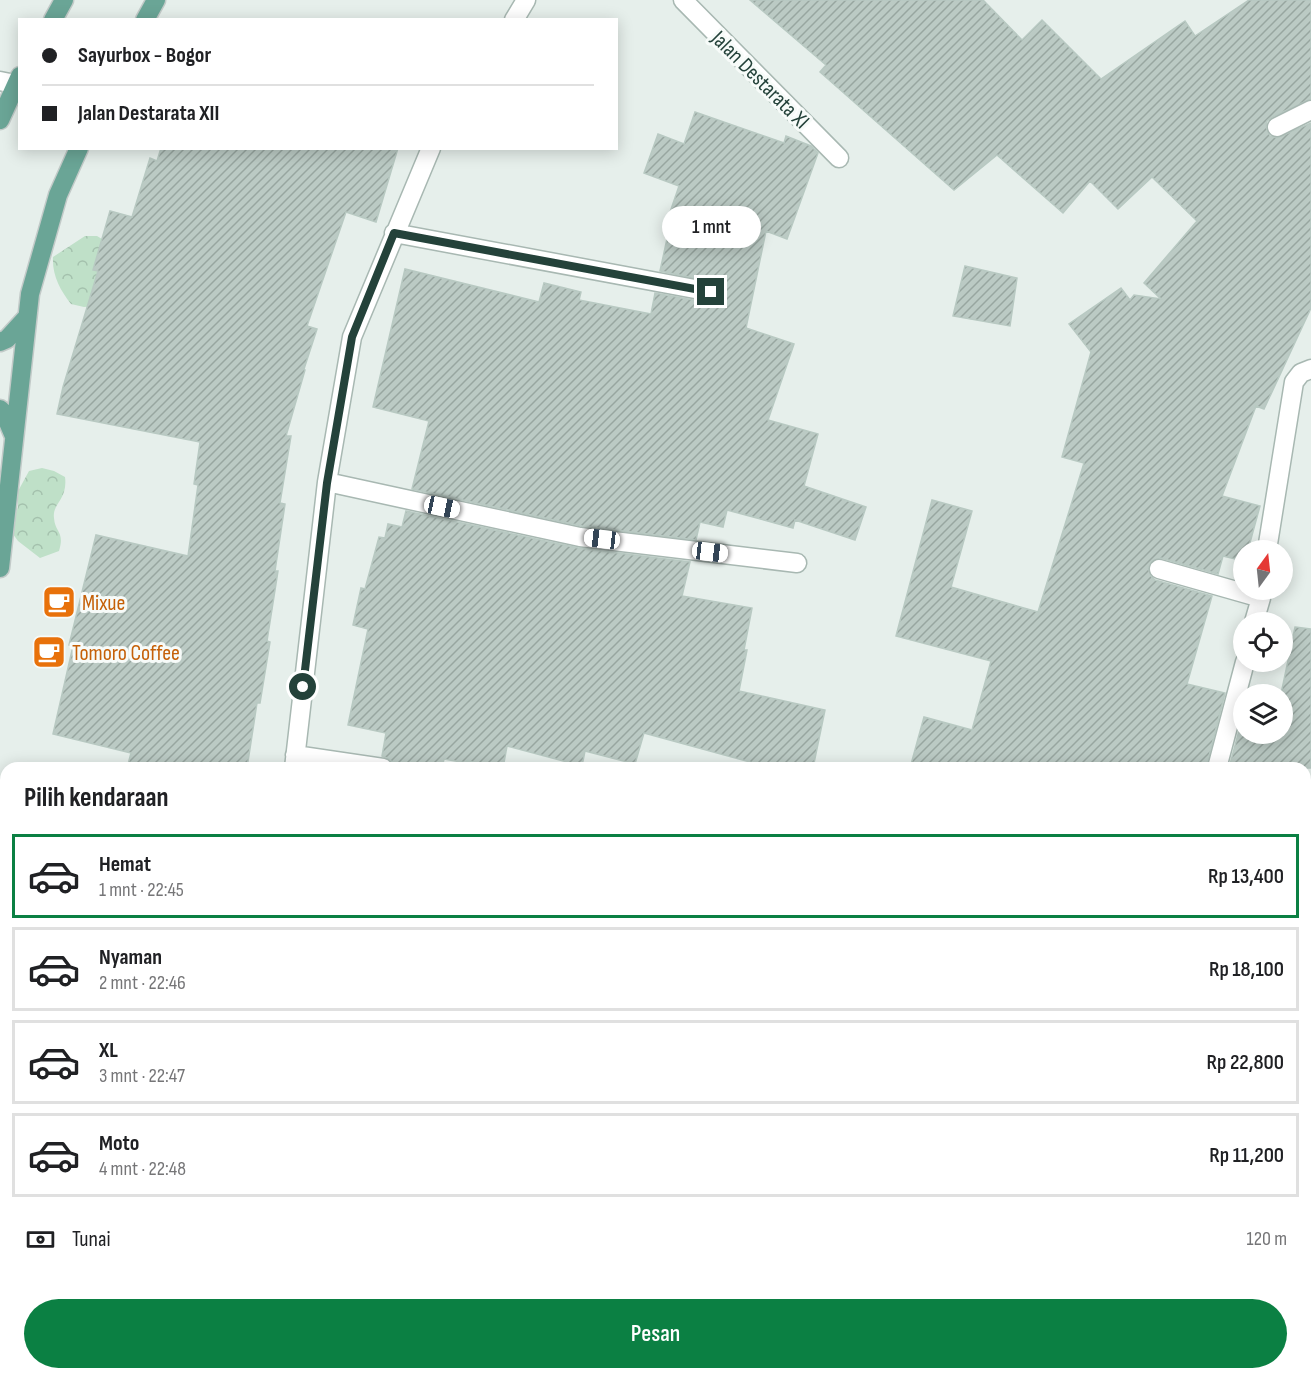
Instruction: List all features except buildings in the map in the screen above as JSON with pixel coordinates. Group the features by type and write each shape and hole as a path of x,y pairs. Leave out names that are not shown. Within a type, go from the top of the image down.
{"main road":[{"path":"54,18 64,0"},
{"path":"146,18 156,0"},
{"path":"0,120 11,80"},
{"path":"0,568 30,294 58,195 78,150"},
{"path":"0,342 7,339 27,317"},
{"path":"0,409 4,412 14,436"}],"street":[{"path":"515,18 526,0"},
{"name":"Jalan Destarata XI","path":"684,0 839,158"},
{"path":"1277,127 1311,110"},
{"path":"295,762 327,483 352,337 430,150"},
{"path":"394,233 711,292"},
{"path":"1269,540 1294,381 1300,373 1311,369"},
{"path":"327,483 580,537 797,563"},
{"path":"1159,569 1233,587"},
{"path":"1219,762 1242,672"}],"green space":[{"path":"85,236 97,236 107,242 96,306 84,307 71,304 63,293 55,276 53,257"},
{"path":"42,468 65,477 65,485 54,513 61,540 59,551 40,558 18,541 10,530 18,507 17,493 29,471"}],"place":[{"name":"Mixue","path":"59,602"},
{"name":"Tomoro Coffee","path":"49,652"}],"route":[{"path":"303,687 327,483 352,337 394,233 711,292"}]}
